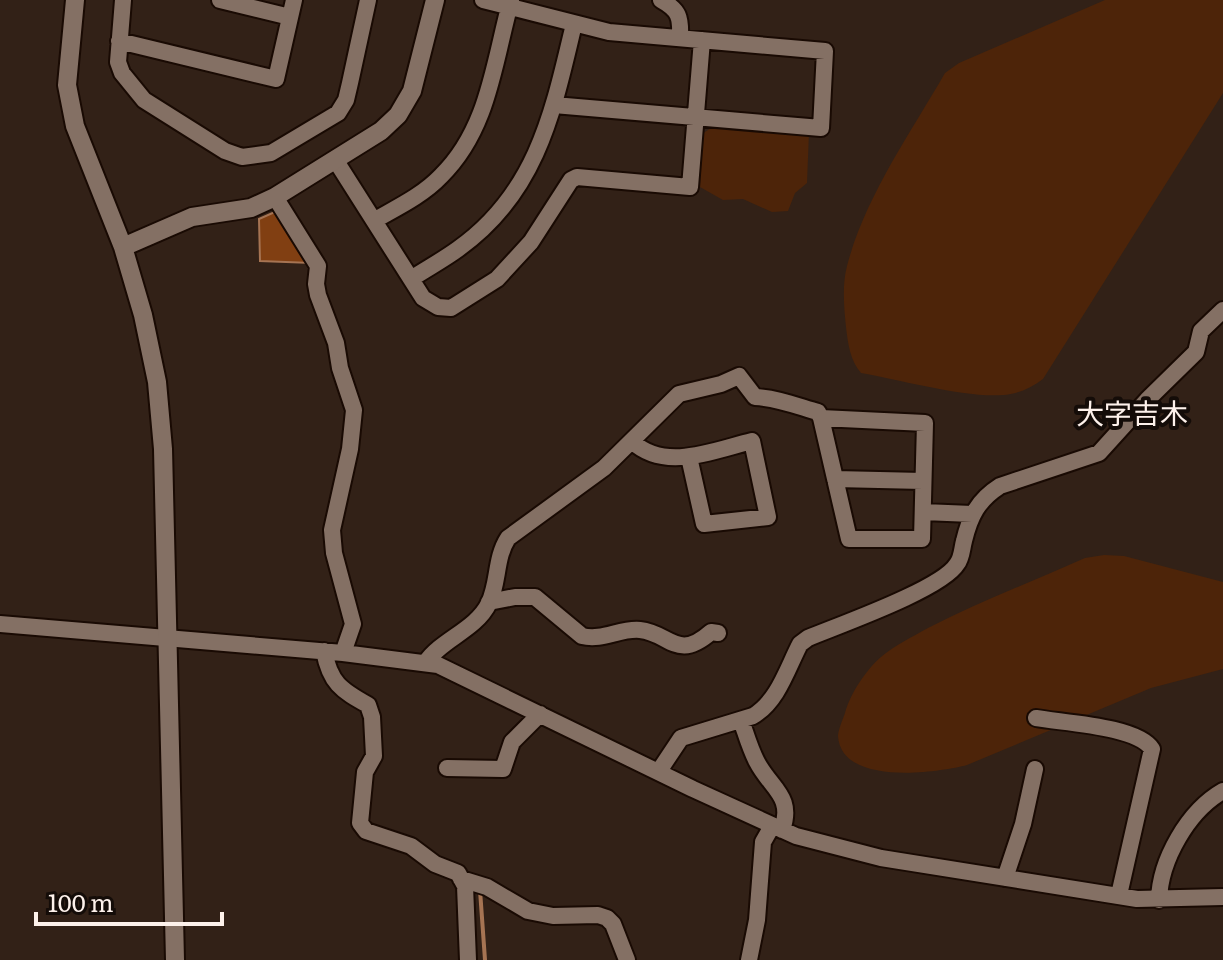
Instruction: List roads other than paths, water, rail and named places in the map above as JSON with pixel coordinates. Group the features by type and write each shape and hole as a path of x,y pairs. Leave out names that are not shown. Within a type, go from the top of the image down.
{"street":[{"path":"75,0 67,85 75,126 123,247 143,315 157,382 163,449 175,960"},
{"path":"123,0 118,62 122,73 144,100 225,151 242,157 271,153 338,113 346,100 368,0"},
{"path":"220,0 290,17"},
{"path":"119,41 276,79 294,0"},
{"path":"123,247 192,217 251,208 336,161 381,131 398,115 412,91 435,0"},
{"path":"483,0 510,3 609,32 825,51 821,128 554,105"},
{"path":"661,0 676,8 681,18 680,38"},
{"path":"375,220 419,195 442,176 459,154 488,95 510,3"},
{"path":"411,279 460,248 489,222 518,188 536,156 554,105 574,24"},
{"path":"336,161 423,298 438,307 451,308 471,298 515,262 571,180 577,177 690,187 702,40"},
{"path":"275,197 318,266 318,295 336,343 340,368 354,410 350,449 332,530 334,553 353,624 343,653"},
{"path":"659,771 681,738 761,711 773,698 800,644 808,638 930,586 955,568 972,514 987,494 1000,486 1099,453 1196,352 1201,331 1223,310"},
{"path":"426,662 434,651 479,618 489,602 500,549 508,538 604,468 679,394 721,384 739,376 755,397 818,412 849,539 922,539 925,423 821,418"},
{"path":"633,442 643,452 666,457 689,457 752,441 768,517 704,524 689,457"},
{"path":"835,479 923,481"},
{"path":"923,512 972,514"},
{"path":"489,602 535,597 582,636 591,638 638,630 672,644 685,645 699,642 711,632 718,633"},
{"path":"0,624 426,662 438,665 777,828 881,858 1005,878 1159,900 1223,897"},
{"path":"324,651 334,681 344,692 368,705 372,717 374,756 365,772 360,823 366,831 411,846 435,864 458,873 465,886 468,960"},
{"path":"447,768 503,769 512,742 540,714"},
{"path":"1036,718 1130,734 1147,742 1152,749 1119,895"},
{"path":"741,720 755,760 783,799 787,817 763,842 757,920 749,960"},
{"path":"1005,878 1023,824 1035,769"},
{"path":"1159,900 1165,864 1181,836 1197,814 1223,791"},
{"path":"461,879 487,887 528,911 553,916 598,915 607,918 613,924 627,960"}],"waterway":[{"path":"480,890 485,960"}],"district":[{"name":"大字吉木","path":"1132,414"}]}
